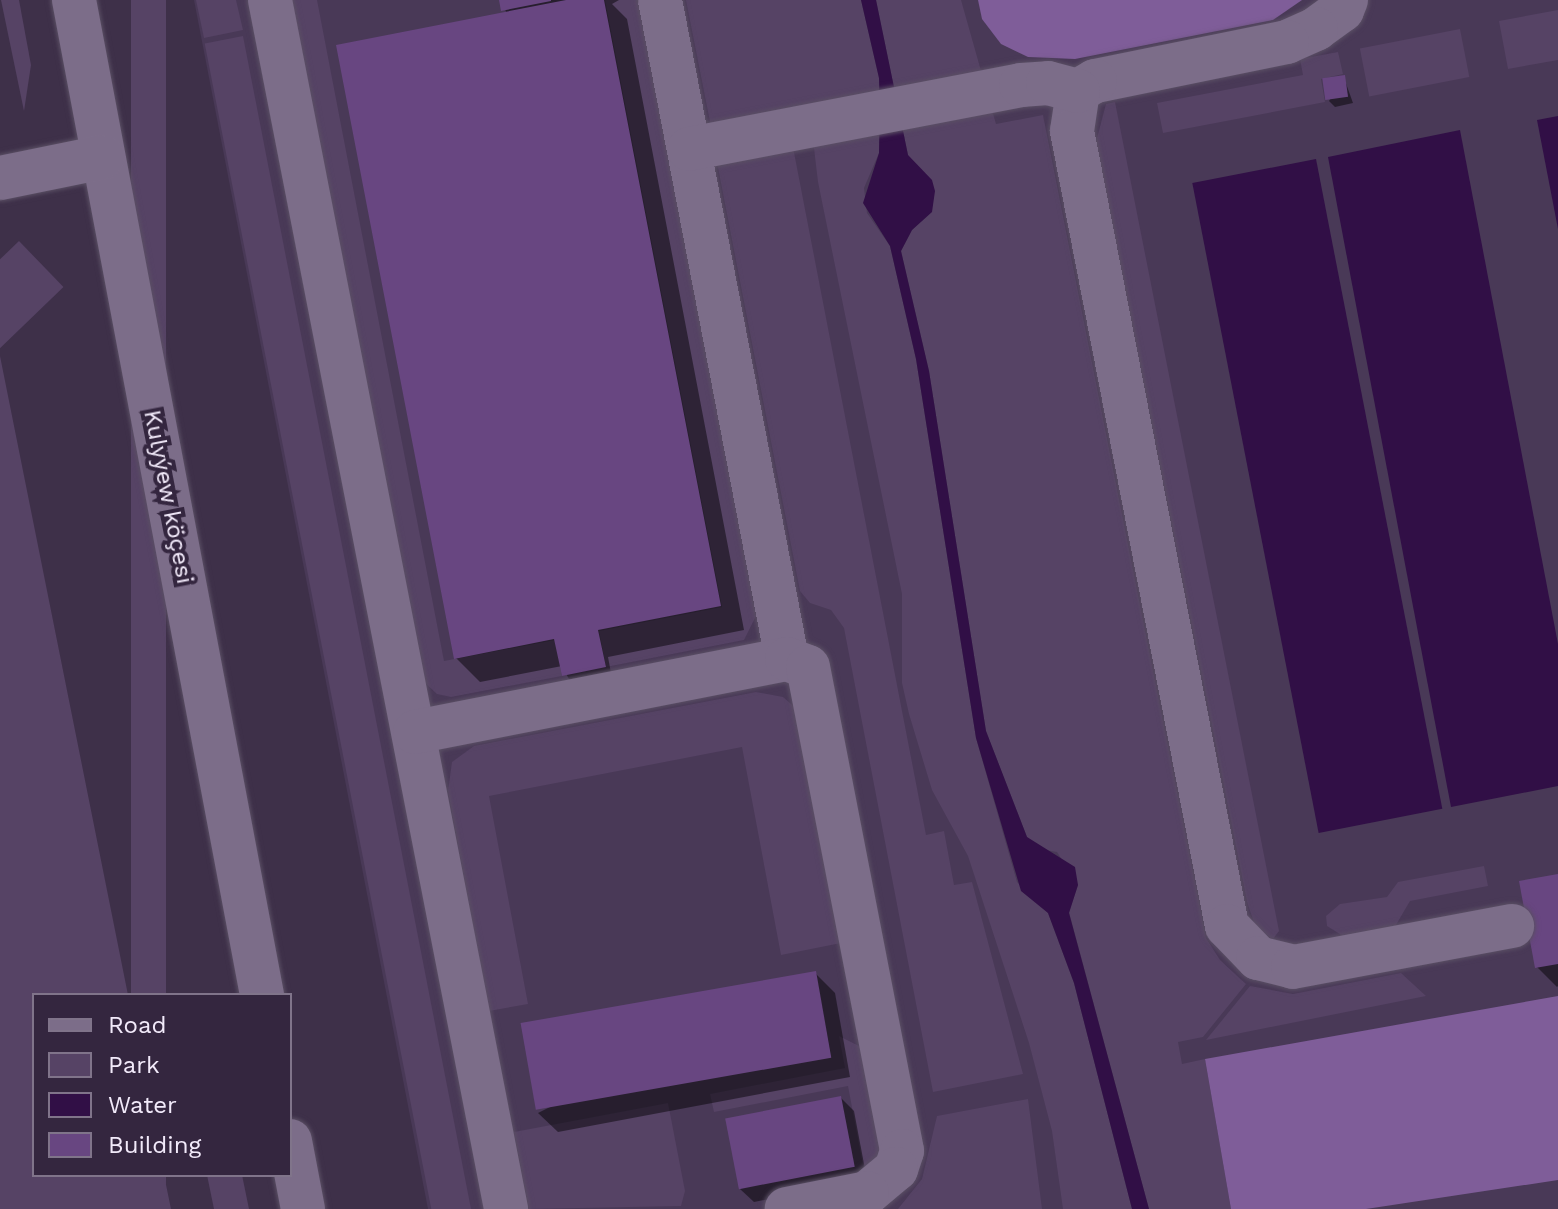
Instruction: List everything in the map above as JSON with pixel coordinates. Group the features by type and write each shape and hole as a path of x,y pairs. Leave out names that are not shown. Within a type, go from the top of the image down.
{"street":[{"name":"Kulyýew köçesi","path":"74,0 262,993"},
{"path":"270,0 506,1209"},
{"path":"660,0 787,659"},
{"path":"689,149 1021,85 1048,83 1078,91 1115,76 1287,42 1316,29 1342,10 1346,0"},
{"path":"1078,91 1072,131 1227,926 1258,958 1293,967 1512,926"},
{"path":"0,178 103,157"},
{"path":"415,732 787,659 808,667 816,685 902,1141 896,1169 867,1193 787,1209"},
{"path":"292,1151 303,1209"}],"shaded area":[{"path":"194,0 1558,0 1558,1209 428,1209"},
{"path":"978,0 1302,0 1273,20 1075,59 1028,57 1001,44 982,19"},
{"path":"1558,996 1558,1180 1366,1209 1231,1209 1205,1059"}],"green space":[{"path":"1,0 19,0 31,65 24,111"},
{"path":"131,0 166,0 166,993 131,993"},
{"path":"196,0 236,0 243,30 204,38"},
{"path":"289,0 317,0 444,661 555,640 562,676 451,697 437,694 423,681"},
{"path":"605,0 638,0 756,616 744,640 606,667 599,631 722,607"},
{"path":"686,0 861,0 879,78 879,153 864,188 867,213 890,246 916,359 976,738 1017,882 1048,913 1074,983 1132,1209 1063,1209 1052,1131 1029,1043 968,856 932,790 909,714 902,683 902,594 818,182 809,106 712,132"},
{"path":"876,0 961,0 996,124 1043,115 1206,938 1220,960 1246,984 1203,1037 1178,1042 1182,1064 1205,1059 1231,1209 1149,1209 1069,912 1078,885 1057,852 1039,849 1027,837 986,731 929,371 901,251 912,230 931,212 908,155"},
{"path":"1558,10 1558,60 1508,69 1499,21"},
{"path":"1460,29 1469,77 1369,97 1360,48"},
{"path":"243,36 471,1209 431,1209 205,43"},
{"path":"1338,52 1343,74 1321,79 1325,102 1163,133 1157,103 1303,75 1300,59"},
{"path":"1115,102 1279,931 1273,939 1256,928 1247,902 1096,142 1106,104"},
{"path":"792,142 926,835 944,831 954,885 972,882 1023,1074 933,1092 844,628 831,610 810,603 800,591 716,157"},
{"path":"19,241 63,287 0,348 0,259"},
{"path":"0,356 128,993 32,993 32,1177 164,1177 171,1209 0,1209"},
{"path":"756,692 783,697 797,709 846,942 781,955 742,747 489,796 528,1004 489,1011 448,791 452,762 474,746"},
{"path":"1484,866 1488,886 1410,901 1393,930 1343,936 1327,926 1326,916 1340,904 1387,897 1398,882"},
{"path":"1401,973 1426,996 1206,1040 1250,986 1293,994"},
{"path":"839,1036 861,1047 887,1147 864,1171 848,1086 714,1112 710,1094 845,1068"},
{"path":"1028,1099 1042,1209 898,1209 922,1179 937,1116"},
{"path":"668,1103 685,1191 681,1206 529,1209 514,1132"},
{"path":"131,1177 166,1177 166,1209 131,1209"},
{"path":"207,1177 242,1177 249,1209 214,1209"}],"water":[{"path":"861,0 876,0 908,155 932,180 935,191 932,212 912,230 901,251 929,371 986,731 1027,837 1075,867 1078,885 1069,913 1149,1209 1132,1209 1074,983 1048,913 1021,891 976,738 916,359 890,246 863,203 879,153 880,108 879,78"},
{"path":"1558,116 1558,229 1537,120"},
{"path":"1460,130 1558,644 1558,786 1451,807 1328,157"},
{"path":"1316,159 1442,809 1319,833 1192,183"}],"building":[{"path":"499,0 551,0 551,1 501,11"},
{"path":"566,0 604,0 721,606 598,630 606,667 562,676 554,639 454,659 336,45"},
{"path":"1345,75 1348,97 1325,100 1322,78"},
{"path":"1558,874 1558,964 1535,968 1519,881"},
{"path":"816,971 831,1058 536,1110 521,1023"},
{"path":"841,1096 855,1167 739,1189 725,1119"}]}
